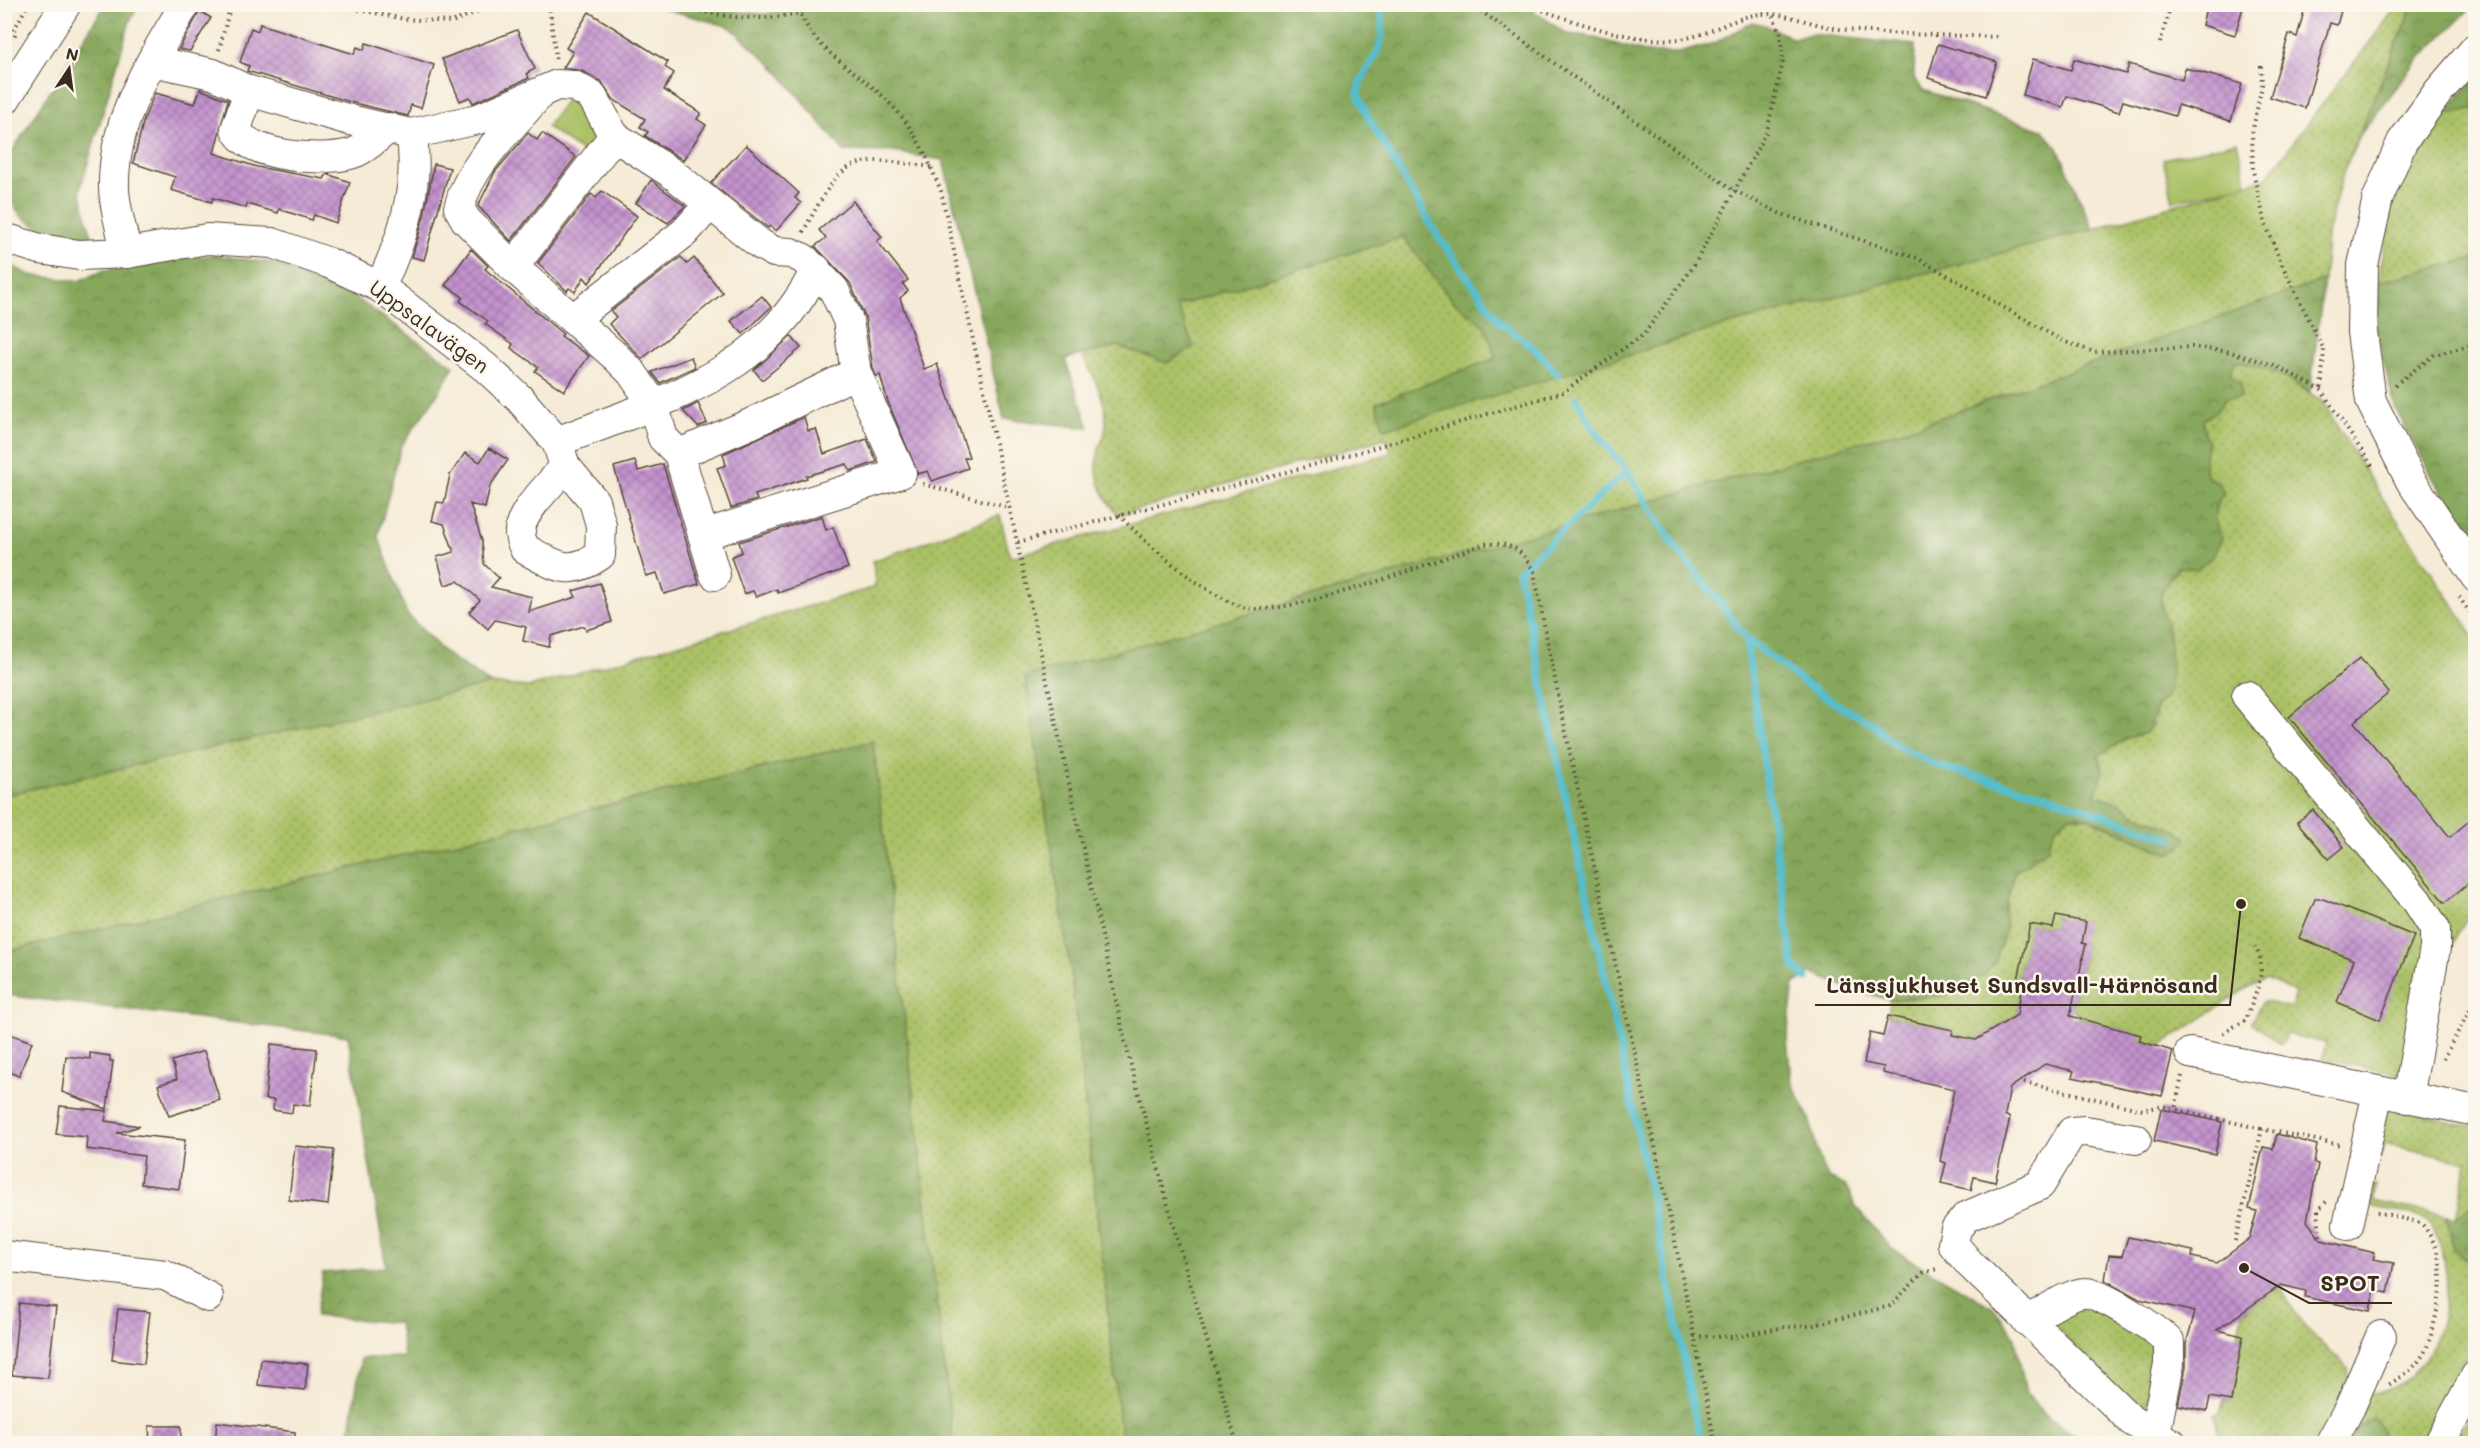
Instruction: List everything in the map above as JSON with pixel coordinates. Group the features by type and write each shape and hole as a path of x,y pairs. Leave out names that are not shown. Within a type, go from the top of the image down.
{"street":[{"path":"4,100 66,4"},
{"path":"127,253 114,190 116,159 129,105 184,6"},
{"path":"2466,585 2411,481 2372,400 2362,332 2363,265 2378,198 2402,142 2439,91 2475,48"},
{"path":"152,61 213,74 249,91 350,120 400,131 452,126 478,118 550,88 574,86 592,96 614,136 673,174 760,244 774,252 804,261 834,290 849,320 856,373 901,473 703,535"},
{"path":"550,88 482,163 462,193 459,208 466,220 513,267 632,373 653,404 663,438 679,454 715,575"},
{"path":"249,91 236,129 239,137 250,145 310,159 335,159 358,152 400,131"},
{"path":"452,126 482,163"},
{"path":"380,287 394,256 414,181 415,152 400,131"},
{"path":"513,267 614,136"},
{"path":"573,319 685,232 710,204"},
{"name":"Uppsalavägen","path":"4,238 40,249 79,255 127,253 207,239 272,243 329,263 380,287 485,367 520,399 561,454 653,404"},
{"path":"653,404 697,386 729,368 766,340 804,294 804,261"},
{"path":"679,454 750,424 856,373"},
{"path":"2247,696 2417,901 2435,929 2435,948 2414,1099"},
{"path":"2187,1062 2378,1092 2475,1111"},
{"path":"2350,1216 2378,1092"},
{"path":"2027,1321 2072,1295 2087,1293 2116,1306 2162,1334 2169,1342 2163,1439 2132,1421 2027,1321 1953,1244 1956,1229 1966,1217 2040,1185 2072,1132 2085,1131 2136,1139"},
{"path":"4,1256 165,1275 208,1297"},
{"path":"2330,1443 2381,1335"},
{"path":"2439,1443 2475,1376"}],"path":[{"path":"213,74 231,4"},
{"path":"329,4 405,19 452,22 497,4"},
{"path":"549,4 554,22 550,88"},
{"path":"671,4 710,15 766,20 801,15 824,4"},
{"path":"1526,4 1623,34 1653,38 1682,39 1717,29 1745,17 1772,14 1847,30 1998,37"},
{"path":"2160,43 2171,4"},
{"path":"1473,5 1733,190 1782,214 1917,258 2063,341 2094,352 2192,346 2230,352 2274,365 2321,390 2379,477"},
{"path":"1018,542 1332,460 1563,392 1644,334 1693,267 1767,131 1783,62 1781,42 1772,14"},
{"path":"801,15 809,32 824,49 879,93 907,122 921,143 941,191 1125,1042 1171,1217 1237,1443"},
{"path":"2261,66 2262,85 2252,134 2253,171 2265,223 2283,267 2324,350 2321,390"},
{"path":"804,261 829,185 841,172 863,160 883,160 931,167"},
{"path":"2372,400 2434,355 2475,344"},
{"path":"901,473 927,486 1010,508"},
{"path":"1119,515 1154,550 1234,604 1250,609 1286,606 1485,544 1500,543 1514,546 1525,555 1534,572 1560,711 1694,1336 1714,1443"},
{"path":"2466,585 2475,621"},
{"path":"2175,1109 2187,1062 2246,1020 2262,969 2262,960 2253,944"},
{"path":"2414,1099 2475,999"},
{"path":"2024,1082 2143,1110 2162,1106 2348,1146"},
{"path":"2235,1241 2262,1129"},
{"path":"2350,1216 2421,1223 2436,1246 2443,1281 2430,1339 2417,1364 2390,1384 2378,1389 2358,1387"},
{"path":"1694,1336 1735,1338 1785,1327 1810,1326 1890,1306 1923,1273 1970,1264"}],"green space":[{"path":"808,4 1524,4 1567,34 1588,36 1648,53 1679,53 1715,43 1752,22 1765,25 1794,39 1810,34 1915,45 1914,78 1923,90 2043,130 2058,148 2093,229 1727,325 1384,429 1376,403 1496,358 1485,326 1453,301 1403,237 1177,306 1194,347 1167,363 1117,346 1065,359 1089,427 1004,419 943,160 893,152 844,151 774,67 730,27 651,5 708,5 726,10 765,14"},
{"path":"105,5 139,5 130,21 80,190 92,238 43,231 21,216 5,192 6,161"},
{"path":"2398,5 2413,5 2344,170 2327,233 2324,280 1914,427 1025,678 1071,973 1122,1443 953,1443 873,742 5,952 4,795 491,684 530,687 875,587 873,561 1000,515 1010,557 1391,453 1386,438 1119,515 1108,501 1098,478 1097,461 1106,428 1106,416 1098,388 1082,355 1117,346 1167,363 1176,306 1403,237 1453,301 1485,326 1496,358 1376,403 1727,325 2093,229 2266,178"},
{"path":"2413,5 2474,5 2416,62 2360,135 2344,170"},
{"path":"2475,77 2475,108 2443,116"},
{"path":"566,100 594,119 587,131 600,140 590,157 547,127"},
{"path":"2475,108 2475,258 2378,282 2393,200 2419,147 2443,116"},
{"path":"2237,142 2247,184 2173,201 2163,159"},
{"path":"214,255 273,263 334,283 454,366 439,392 401,446 378,536 407,614 445,653 491,684 5,795 4,262 30,275 79,281 101,271 142,262"},
{"path":"2475,258 2475,541 2434,480 2395,408 2376,331 2378,282"},
{"path":"2324,280 2310,392 2274,373 2235,361 2230,375 2240,383 2241,397 2226,398 2216,412 2203,420 2204,434 2208,442 2204,458 2206,476 2218,482 2224,493 2217,504 2215,515 2222,538 2213,556 2198,569 2177,567 2163,589 2161,603 2170,644 2170,683 2168,694 2157,706 2148,730 2146,733 2127,738 2098,756 2103,771 2095,795 2120,803 2130,812 2178,831 2187,838 2179,848 2169,854 2089,818 2069,816 2055,828 2047,849 2014,873 2004,913 2006,929 1996,960 1985,975 1945,995 1890,1000 1848,988 1811,973 1794,984 1787,1039 1791,1080 1809,1118 1820,1161 1829,1178 1846,1186 1857,1209 1892,1249 1994,1308 2014,1334 2026,1393 2049,1418 2087,1443 1122,1443 1071,973 1025,677 1914,427"},
{"path":"2235,361 2257,365 2288,379 2322,401 2372,482 2475,638 2475,904 2425,992 2405,1066 2396,1074 2322,1059 2326,1043 2286,1034 2284,1042 2280,1044 2251,1022 2263,1001 2291,1008 2295,992 2266,979 2247,988 2160,1046 2139,1041 2140,1035 2079,1018 2072,1007 2086,945 2056,916 2053,928 2030,924 2016,989 2021,990 2017,1015 1976,1040 1952,1035 1952,1030 1888,1016 1890,1000 1945,995 2006,929 2004,914 2014,873 2047,849 2055,828 2069,816 2089,818 2156,849 2186,839 2178,831 2130,812 2120,803 2094,795 2099,783 2097,756 2127,738 2146,733 2155,721 2156,708 2168,693 2169,638 2159,601 2163,587 2214,524 2218,482 2206,477 2204,458 2208,442 2204,434 2203,420 2223,401"},
{"path":"873,741 953,1443 348,1443 361,1358 404,1357 399,1323 316,1316 323,1273 386,1267 348,1036 5,995 5,952"},
{"path":"2388,1108 2475,1127 2475,1207 2470,1205 2456,1218 2467,1162 2385,1144 2381,1158 2375,1153"},
{"path":"2376,1186 2373,1201 2447,1216 2453,1248 2464,1258 2475,1257 2475,1344 2419,1443 2351,1440 2350,1443 2338,1444 2366,1395 2396,1386 2421,1364 2436,1336 2444,1304 2446,1288 2443,1255 2434,1230 2426,1221 2413,1215 2368,1206 2367,1189"},
{"path":"2471,1205 2475,1207 2475,1257 2464,1258 2453,1248 2447,1216 2456,1218"},
{"path":"2281,1285 2301,1321 2348,1368 2349,1376 2320,1444 2221,1443 2214,1415 2220,1413 2224,1400 2231,1401 2243,1337 2238,1335 2242,1313"},
{"path":"2083,1299 2159,1338 2146,1422 2048,1319"},
{"path":"2475,1403 2475,1443 2454,1443"},
{"path":"2373,1418 2382,1430 2382,1443 2350,1443 2359,1426"}],"building":[{"path":"2207,4 2244,4 2235,35 2202,25"},
{"path":"2306,4 2343,4 2337,25 2330,23 2305,108 2270,97 2289,34 2297,37"},
{"path":"200,11 211,18 190,51 179,49"},
{"path":"589,12 668,62 665,67 674,73 664,90 701,113 697,119 706,125 683,160 645,136 648,132 640,127 645,119 614,100 601,81 582,71 563,68 573,52 566,48"},
{"path":"260,24 354,54 357,47 364,50 366,43 434,65 421,108 411,105 408,116 354,103 247,71 249,66 240,62 251,28 258,31"},
{"path":"517,30 535,69 527,73 529,78 473,103 470,97 460,101 442,59"},
{"path":"1938,44 1997,62 1986,96 1928,78"},
{"path":"2033,59 2071,70 2074,59 2126,74 2129,64 2182,80 2185,68 2242,84 2231,121 2178,105 2175,116 2123,101 2119,112 2067,96 2063,107 2023,95"},
{"path":"200,89 228,100 214,153 257,167 324,179 327,174 350,182 336,223 314,215 312,220 279,209 278,213 247,204 246,208 213,198 212,202 171,190 175,177 133,163 144,119 155,93 195,104"},
{"path":"528,133 537,140 542,133 576,157 511,241 478,206 495,172"},
{"path":"746,145 799,193 795,198 801,203 776,231 770,226 768,228 711,183"},
{"path":"434,164 450,168 424,260 412,257 424,216"},
{"path":"651,180 685,206 668,223 636,203"},
{"path":"602,191 637,216 589,283 584,277 575,292 569,288 567,291 538,263 591,194 596,198"},
{"path":"853,201 882,237 877,241 908,280 903,284 908,291 900,298 924,369 937,364 969,457 964,458 968,468 932,481 928,471 918,474 888,402 880,375 876,376 865,317 850,283 815,246 826,238 819,230"},
{"path":"471,249 488,266 485,269 563,334 561,336 589,356 564,391 535,371 538,367 511,348 513,344 485,324 488,321 460,301 463,297 445,285"},
{"path":"681,257 687,264 694,258 723,293 642,359 609,324 616,317 611,311"},
{"path":"762,296 771,307 743,334 731,321"},
{"path":"791,336 801,348 762,380 754,370"},
{"path":"691,357 695,367 660,383 652,372"},
{"path":"698,403 707,423 698,427 683,411"},
{"path":"804,417 808,431 816,429 824,454 867,439 877,462 850,471 847,464 806,476 807,478 755,495 757,500 731,508 717,468 726,465 723,454"},
{"path":"489,448 508,460 490,486 485,508 470,504 482,541 484,564 499,578 491,587 532,597 529,612 576,597 573,591 600,583 612,622 586,630 584,626 551,636 549,647 523,641 526,627 495,620 488,629 469,612 480,600 458,581 445,585 437,557 454,552 444,524 432,521 437,502 444,503 450,475 465,453 480,462"},
{"path":"635,461 638,471 663,464 699,584 664,594 657,573 646,576 614,467"},
{"path":"822,516 826,530 833,527 848,568 778,593 777,589 756,597 753,591 744,594 731,557 742,552 739,542"},
{"path":"2360,658 2389,693 2354,722 2450,837 2475,816 2475,877 2445,903 2289,717"},
{"path":"2313,810 2344,847 2329,859 2297,822"},
{"path":"2315,899 2323,899 2414,936 2380,1020 2337,1002 2354,960 2299,938"},
{"path":"2056,916 2086,922 2082,943 2086,944 2070,1016 2141,1035 2139,1041 2173,1051 2162,1096 2072,1077 2074,1071 2045,1064 2010,1088 2005,1115 2010,1118 1995,1182 1974,1177 1971,1190 1941,1183 1946,1163 1940,1161 1954,1089 1883,1073 1884,1067 1864,1063 1870,1033 1883,1036 1888,1016 1953,1030 1952,1035 1976,1040 2017,1015 2021,990 2016,989 2030,924 2053,928"},
{"path":"4,1032 32,1042 19,1076 4,1070"},
{"path":"271,1044 317,1049 310,1106 293,1104 292,1113 273,1110 274,1100 265,1099"},
{"path":"204,1051 220,1100 169,1116 158,1085 177,1079 172,1061"},
{"path":"90,1053 110,1056 110,1061 113,1061 107,1109 62,1092 66,1056 90,1059"},
{"path":"60,1106 107,1111 105,1121 140,1126 117,1133 185,1140 179,1189 141,1184 144,1156 86,1149 87,1137 56,1134"},
{"path":"2161,1109 2222,1122 2215,1154 2154,1141"},
{"path":"2277,1134 2317,1145 2314,1163 2318,1164 2307,1221 2321,1240 2375,1253 2373,1259 2394,1263 2388,1293 2374,1290 2370,1311 2305,1297 2306,1291 2281,1285 2217,1330 2243,1336 2231,1401 2210,1397 2207,1411 2178,1405 2186,1367 2186,1344 2195,1312 2139,1299 2105,1280 2109,1255 2122,1256 2128,1237 2193,1251 2192,1257 2217,1263 2249,1239 2257,1211 2249,1209 2263,1147 2273,1149"},
{"path":"295,1146 334,1150 328,1205 289,1200"},
{"path":"19,1303 56,1307 48,1378 12,1375"},
{"path":"118,1309 150,1312 144,1364 112,1360"},
{"path":"261,1359 308,1364 305,1390 258,1385"},
{"path":"217,1422 295,1432 295,1443 215,1443"},
{"path":"149,1426 181,1426 181,1443 150,1443"}],"waterway":[{"path":"1382,4 1382,39 1377,53 1360,82 1358,94 1369,119 1437,235 1500,322 1534,348 1558,374"},
{"path":"1576,398 1594,430 1627,471 1678,551 1746,638 1804,683 1843,708 1871,722 1892,743 1937,766 2046,795 2172,839"},
{"path":"1627,471 1518,572 1630,1094 1694,1412 1700,1436 1707,1441"},
{"path":"1746,638 1793,965 1807,979"},
{"path":"1721,1441 1727,1444"}],"place":[{"name":"Länssjukhuset Sundsvall-Härnösand","path":"2241,904"},
{"name":"SPOT","path":"2244,1268"}]}
